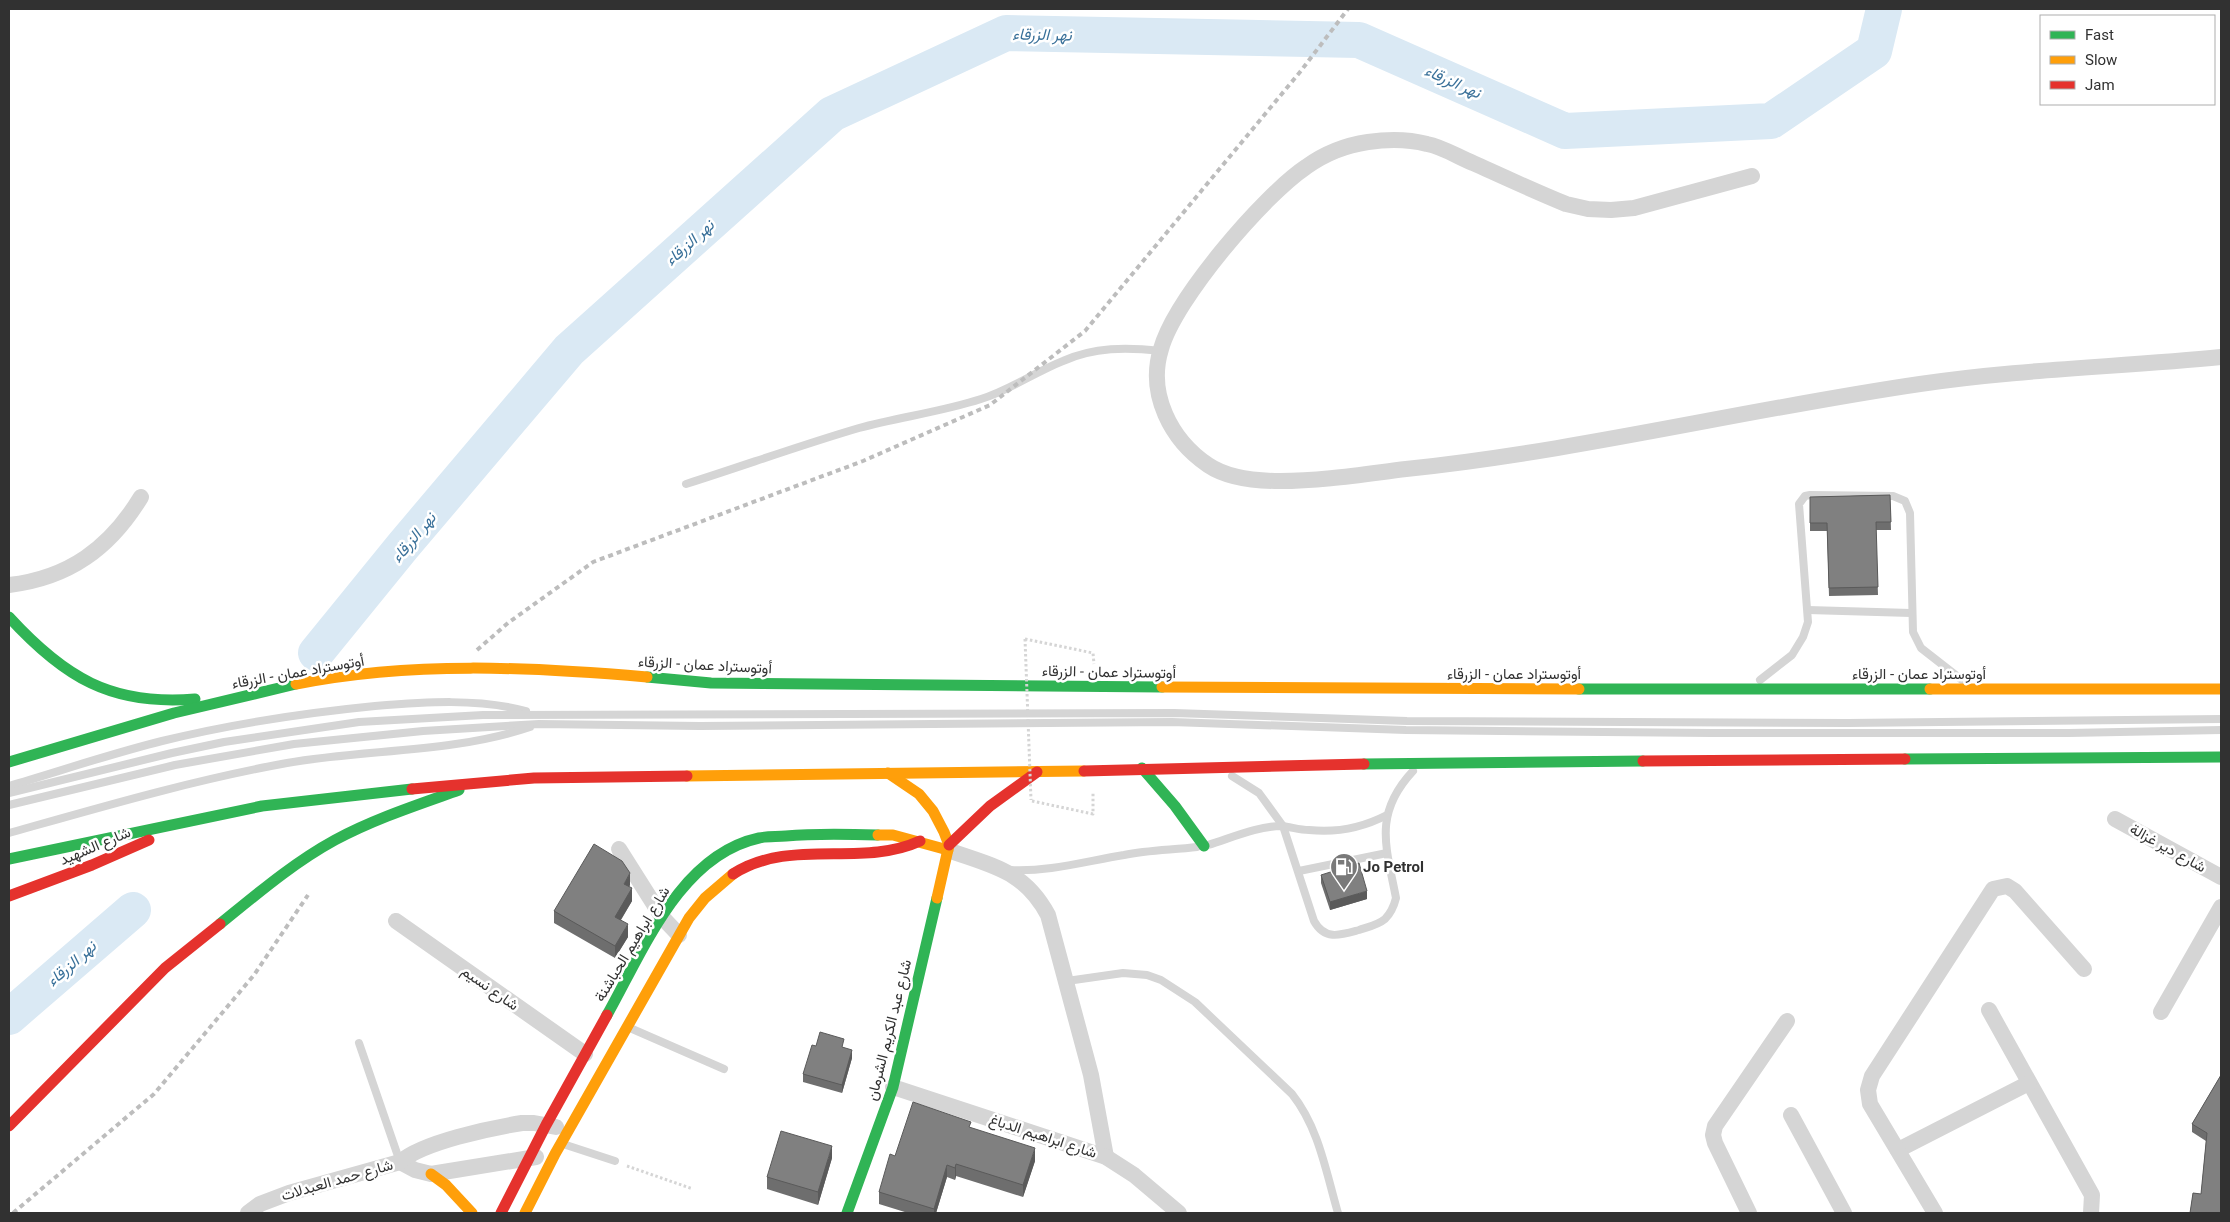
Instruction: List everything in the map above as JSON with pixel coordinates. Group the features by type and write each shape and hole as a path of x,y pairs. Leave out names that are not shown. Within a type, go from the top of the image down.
{"main road":[{"path":"9,617 40,650 60,666 107,690 157,702 250,694"},
{"name":"أوتوستراد عمان - الزرقاء","path":"9,762 110,730 250,694 341,677 415,670 489,668 650,677 711,683 1420,690 2221,689"},
{"path":"9,859 262,806 480,782 534,778 1037,772 1142,768 1420,763 2221,757"},
{"path":"1142,768 1175,806 1204,846"},
{"path":"888,773 905,782 933,808 942,826 948,848 990,806 1037,772"},
{"path":"9,1126 165,968 287,870 335,840 378,820 480,782"},
{"name":"شارع الشهيد","path":"9,896 92,865 191,821"},
{"name":"شارع ابراهيم الحباشنة","path":"502,1213 584,1054 662,917 678,892 702,867 729,850 759,838 822,833 902,836 948,848"},
{"path":"525,1213 561,1143 628,1028 679,935 699,902 712,888 745,866 763,860 826,852 887,852 904,848 920,841"},
{"name":"شارع عبد الكريم الشرمان","path":"847,1213 893,1087 948,848"},
{"path":"432,1174 446,1185 472,1213"}],"street":[{"path":"1752,176 1634,208 1588,209 1566,204 1544,195 1430,144 1398,140 1357,145 1334,152 1306,167 1254,215 1229,243 1184,304 1167,333 1160,351 1158,364 1159,397 1170,427 1190,453 1217,471 1248,478 1280,481 1480,461 1925,383 2030,372 2221,357"},
{"path":"9,585 43,578 68,569 90,556 122,526 141,497"},
{"name":"شارع دير غزالة","path":"2115,819 2221,877"},
{"path":"948,848 998,868 1026,884 1039,898 1048,915 1092,1075 1106,1157"},
{"path":"619,849 662,917 679,935"},
{"path":"1935,1213 1870,1104 1868,1097 1869,1083 1993,889 2007,886 2015,891 2084,969"},
{"path":"2161,1012 2221,908"},
{"name":"شارع نسيم","path":"396,921 584,1054"},
{"path":"1989,1010 2092,1196 2091,1213"},
{"path":"1749,1213 1715,1143 1713,1136 1714,1126 1787,1021"},
{"path":"1898,1150 2029,1083"},
{"name":"شارع ابراهيم الدباغ","path":"893,1087 1106,1157 1134,1175 1179,1213"},
{"path":"1790,1115 1844,1213"},
{"name":"شارع حمد العبدلات","path":"248,1213 260,1204 289,1193 400,1162 422,1148 501,1127 522,1123 546,1125 561,1143 529,1158 432,1174 415,1170 400,1162"}],"lane":[{"path":"686,484 860,428 952,408 983,399 1005,390 1063,360 1081,354 1120,348 1160,351"},
{"path":"1748,689 1781,665 1798,646 1806,630 1808,610 1799,504 1801,499 1810,494 1893,496 1905,501 1910,513 1913,632 1921,648 1934,660 1974,689"},
{"path":"1808,610 1911,612"},
{"path":"9,786 162,741 342,709 453,702 493,704 536,714"},
{"path":"9,793 172,753 289,732 359,722 536,714 755,716 1174,713 1407,720 1848,723 2221,719"},
{"path":"9,805 175,765 294,744 424,731 539,724 708,726 1172,722 1406,730 1691,733 2069,733 2221,730"},
{"path":"9,834 137,796 208,779 334,756 480,741 539,724"},
{"path":"1220,768 1259,794 1283,826 1318,928 1323,933 1338,936 1379,924 1390,913 1396,898 1385,834 1387,815 1400,784 1420,763"},
{"path":"998,868 1038,870 1123,855 1204,846 1261,829 1283,826 1326,832 1350,829 1373,822 1387,815"},
{"path":"1298,871 1388,853"},
{"path":"1067,981 1123,973 1147,975 1174,987 1195,1002 1292,1094 1304,1108 1312,1125 1338,1213"},
{"path":"628,1028 724,1069"},
{"path":"359,1043 400,1162"},
{"path":"561,1143 615,1161"}],"path":[{"path":"1093,653 1025,639 1031,800 1093,814"},
{"path":"615,1161 693,1188"}],"building":[{"path":"1890,495 1891,522 1876,522 1878,587 1829,588 1827,523 1810,523 1810,497"},
{"path":"594,844 622,861 630,873 624,884 632,888 615,917 628,924 615,946 554,911"},
{"name":"Jo Petrol","path":"1359,863 1367,891 1330,902 1321,875"},
{"path":"820,1032 844,1039 842,1047 852,1050 842,1085 803,1074 812,1045 816,1046"},
{"path":"2221,1075 2221,1213 2190,1213 2193,1193 2201,1194 2207,1133 2192,1124"},
{"path":"913,1102 971,1122 969,1127 1035,1148 1023,1185 956,1164 955,1168 947,1165 934,1209 879,1192 890,1154 895,1156"},
{"path":"781,1131 832,1146 818,1192 767,1177"}],"waterway":[{"name":"نهر الزرقاء","path":"316,653 403,546 569,350 832,114 1006,33 1359,40 1565,131 1771,121 1874,51 1884,9"},
{"name":"نهر الزرقاء","path":"9,1017 133,910"}],"railway":[{"path":"477,650 508,623 593,562 863,461 990,405 1085,331 1300,72 1348,9"},
{"path":"13,1213 154,1094 254,975 308,895"}],"traffic: fast":[{"path":"9,617 49,656 91,683 114,692 138,698 165,700 195,699"},
{"path":"647,677 711,683 1162,687"},
{"path":"9,762 174,713 296,684"},
{"path":"1579,689 1930,689"},
{"path":"1905,759 2221,757"},
{"path":"1364,764 1643,761"},
{"path":"1142,768 1175,806 1204,846"},
{"path":"9,859 262,806 412,789"},
{"path":"220,924 290,869 335,840 380,819 459,790"},
{"path":"607,1015 650,935 667,909 686,885 707,864 731,848 762,837 821,834 878,835"},
{"path":"847,1213 893,1087 937,898"}],"traffic: slow":[{"path":"296,684 383,672 471,668 647,677"},
{"path":"1162,687 1579,689"},
{"path":"1930,689 2221,689"},
{"path":"687,776 1084,771"},
{"path":"888,773 919,794 933,811 944,832 949,845 937,898"},
{"path":"878,835 893,835 948,850"},
{"path":"525,1213 555,1154 689,918 705,898 733,874"},
{"path":"431,1174 446,1185 472,1213"}],"traffic: jam":[{"path":"1643,761 1905,759"},
{"path":"1084,771 1364,764"},
{"path":"949,845 990,806 1037,772"},
{"path":"412,789 534,778 687,776"},
{"path":"9,896 92,865 149,840"},
{"path":"733,874 755,863 778,857 802,854 874,852 897,849 920,841"},
{"path":"9,1126 165,968 220,924"},
{"path":"501,1213 546,1125 607,1015"}],"place":[{"name":"Jo Petrol","path":"1344,891"}]}
